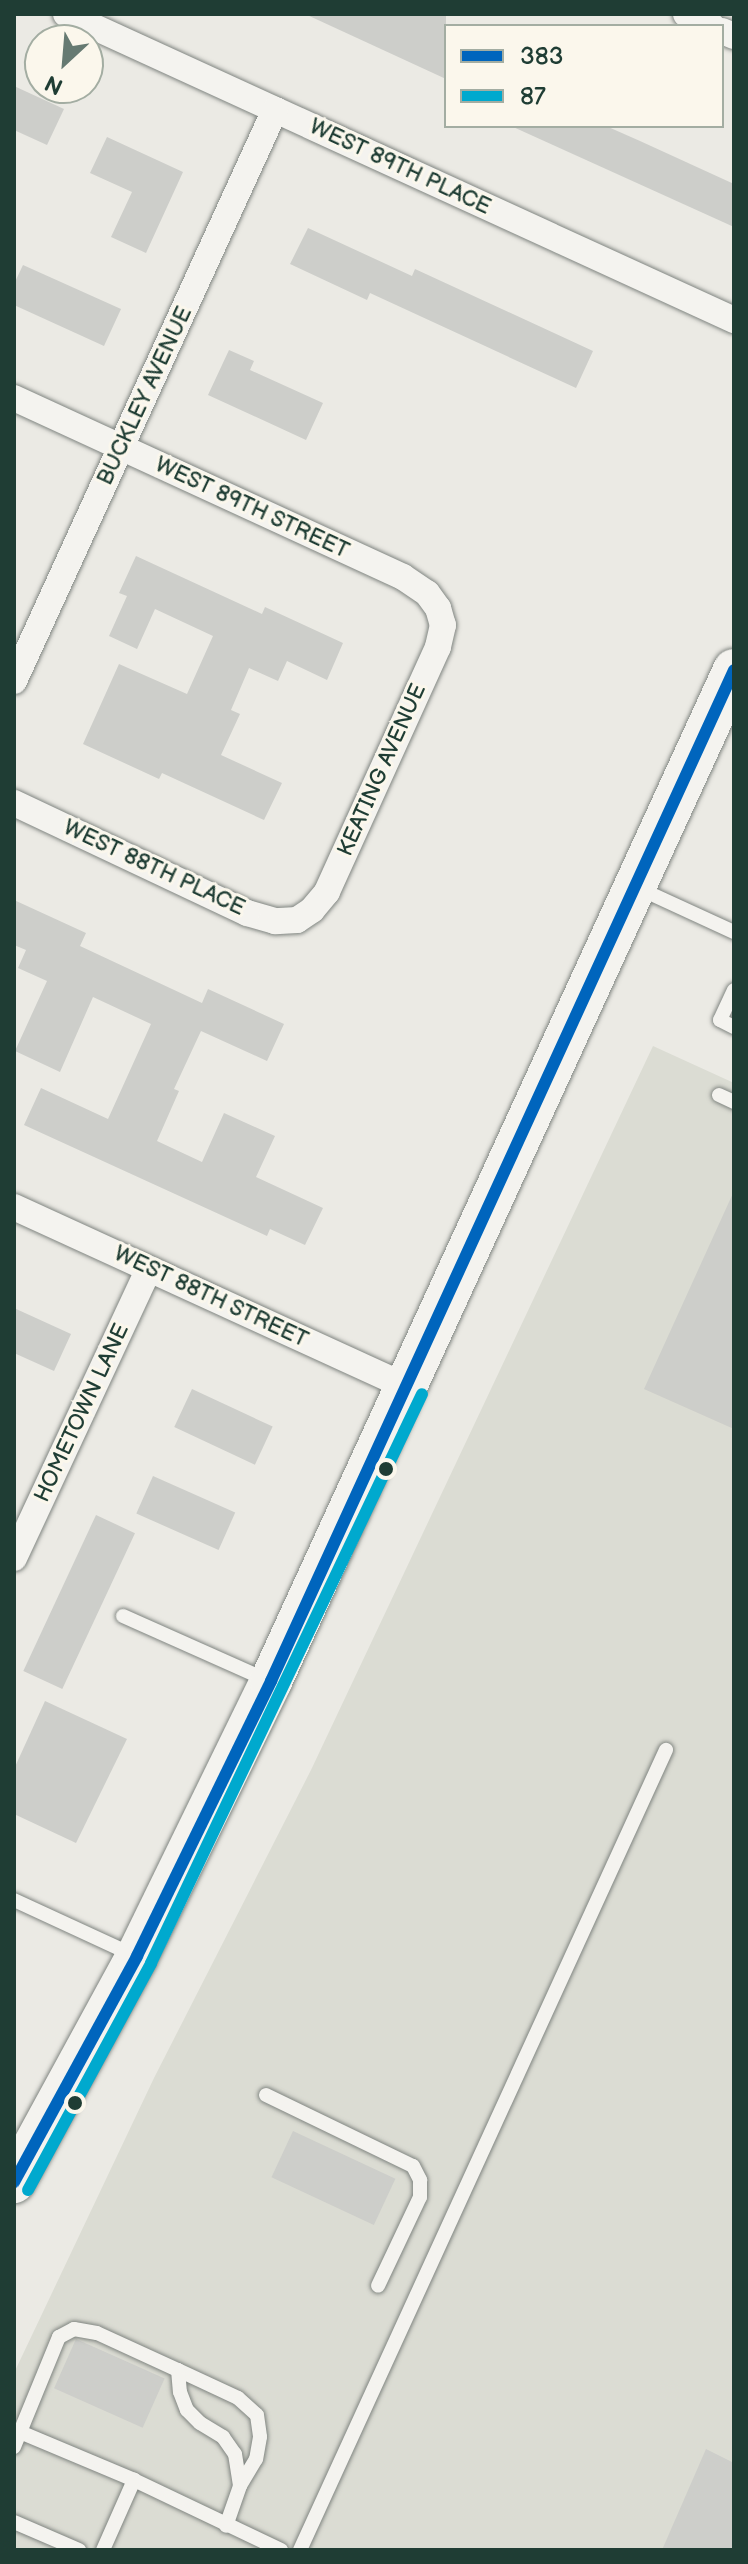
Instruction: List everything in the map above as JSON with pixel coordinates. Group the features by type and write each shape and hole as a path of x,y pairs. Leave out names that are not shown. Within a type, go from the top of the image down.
{"main road":[{"path":"14,2182 137,1956 271,1681 636,887 729,695"}],"street":[{"name":"WEST 89TH PLACE","path":"66,14 734,320"},
{"path":"686,14 708,24"},
{"name":"BUCKLEY AVENUE","path":"14,681 275,110"},
{"name":"WEST 89TH STREET","path":"14,398 403,577 427,593 438,608"},
{"name":"KEATING AVENUE","path":"297,920 312,910 327,892 347,849 438,647 443,625 438,608"},
{"name":"WEST 88TH PLACE","path":"14,803 247,913 275,921 297,920"},
{"name":"WEST 88TH STREET","path":"14,1207 408,1387"},
{"name":"HOMETOWN LANE","path":"14,1558 149,1269"}],"lane":[{"path":"636,887 734,932"},
{"path":"734,990 720,1020 734,1027"},
{"path":"719,1095 734,1102"},
{"path":"123,1616 271,1681"},
{"path":"300,2550 666,1750"},
{"path":"14,1900 137,1956"},
{"path":"266,2095 413,2166 420,2180 420,2197 378,2286"},
{"path":"14,2447 59,2337 74,2329 97,2333 238,2398 257,2415 260,2437 256,2459 240,2486 226,2526"},
{"path":"178,2370 180,2392 187,2410 200,2423 223,2437 235,2454 240,2486"},
{"path":"20,2432 134,2480 281,2550"},
{"path":"103,2550 134,2480"},
{"path":"14,2522 79,2550"}],"shaded area":[{"path":"653,1046 734,1083 734,2550 14,2550 14,2373 154,2078 311,1770"}],"building":[{"path":"305,14 446,14 444,78"},
{"path":"14,86 24,91 24,104 53,104 64,109 47,145 14,130"},
{"path":"515,128 611,128 640,141 734,184 734,227"},
{"path":"107,137 183,172 146,253 111,237 132,192 90,173"},
{"path":"308,228 412,276 415,269 593,351 576,388 370,293 367,300 290,264"},
{"path":"23,265 121,309 104,346 14,305 14,284"},
{"path":"229,350 254,361 250,370 323,403 306,440 208,395"},
{"path":"136,556 262,614 265,607 343,643 327,680 287,661 278,681 249,668 231,710 240,714 221,755 282,783 264,820 162,773 159,779 83,744 119,664 187,694 213,636 155,609 137,649 109,636 127,596 119,593"},
{"path":"14,900 86,933 80,946 202,1003 208,989 284,1024 267,1061 201,1031 174,1089 179,1091 157,1141 202,1162 224,1113 275,1136 256,1177 323,1208 305,1245 270,1229 267,1236 24,1125 41,1088 108,1119 151,1024 93,997 60,1072 15,1051 47,981 18,968 26,950 14,945"},
{"path":"734,1191 734,1429 644,1389"},
{"path":"14,1308 71,1334 54,1371 14,1353"},
{"path":"192,1389 273,1427 255,1465 174,1427"},
{"path":"153,1476 235,1513 219,1550 136,1513"},
{"path":"96,1515 135,1533 62,1689 23,1671"},
{"path":"45,1701 127,1739 76,1843 14,1814 14,1769"},
{"path":"293,2131 395,2179 374,2225 271,2177"},
{"path":"76,2339 165,2378 143,2428 54,2388"},
{"path":"706,2449 734,2463 734,2550 662,2550"}],"transit line":[{"name":"383","path":"14,2182 137,1956 271,1681 734,670"},
{"name":"87","path":"28,2190 151,1963 422,1394"}]}
